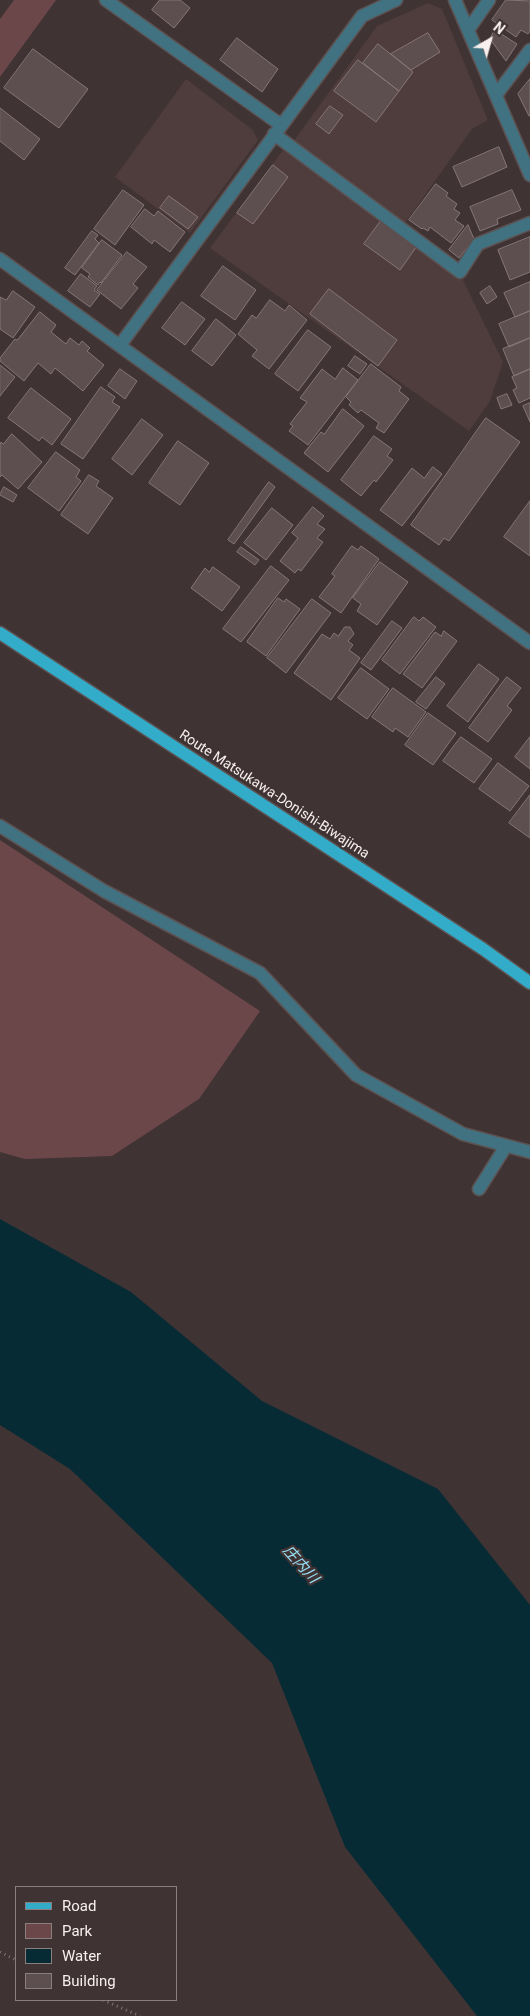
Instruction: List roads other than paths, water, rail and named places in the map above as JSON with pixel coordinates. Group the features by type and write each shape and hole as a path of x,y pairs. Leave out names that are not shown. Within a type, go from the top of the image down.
{"main road":[{"name":"Route Matsukawa-Donishi-Biwajima","path":"0,633 466,938 530,983"}],"street":[{"path":"106,0 278,130 460,272 478,244 530,223"},
{"path":"120,345 362,16 396,0"},
{"path":"455,0 530,175"},
{"path":"468,30 489,0"},
{"path":"496,95 530,50"},
{"path":"2,263 120,345 530,643"},
{"path":"0,826 104,891 260,972 356,1075 463,1134 530,1152"},
{"path":"479,1189 506,1146"}],"water":[{"name":"庄内川","path":"0,1219 131,1292 262,1401 438,1489 530,1605 530,2016 477,2016 345,1847 272,1663 70,1469 0,1425"}]}
